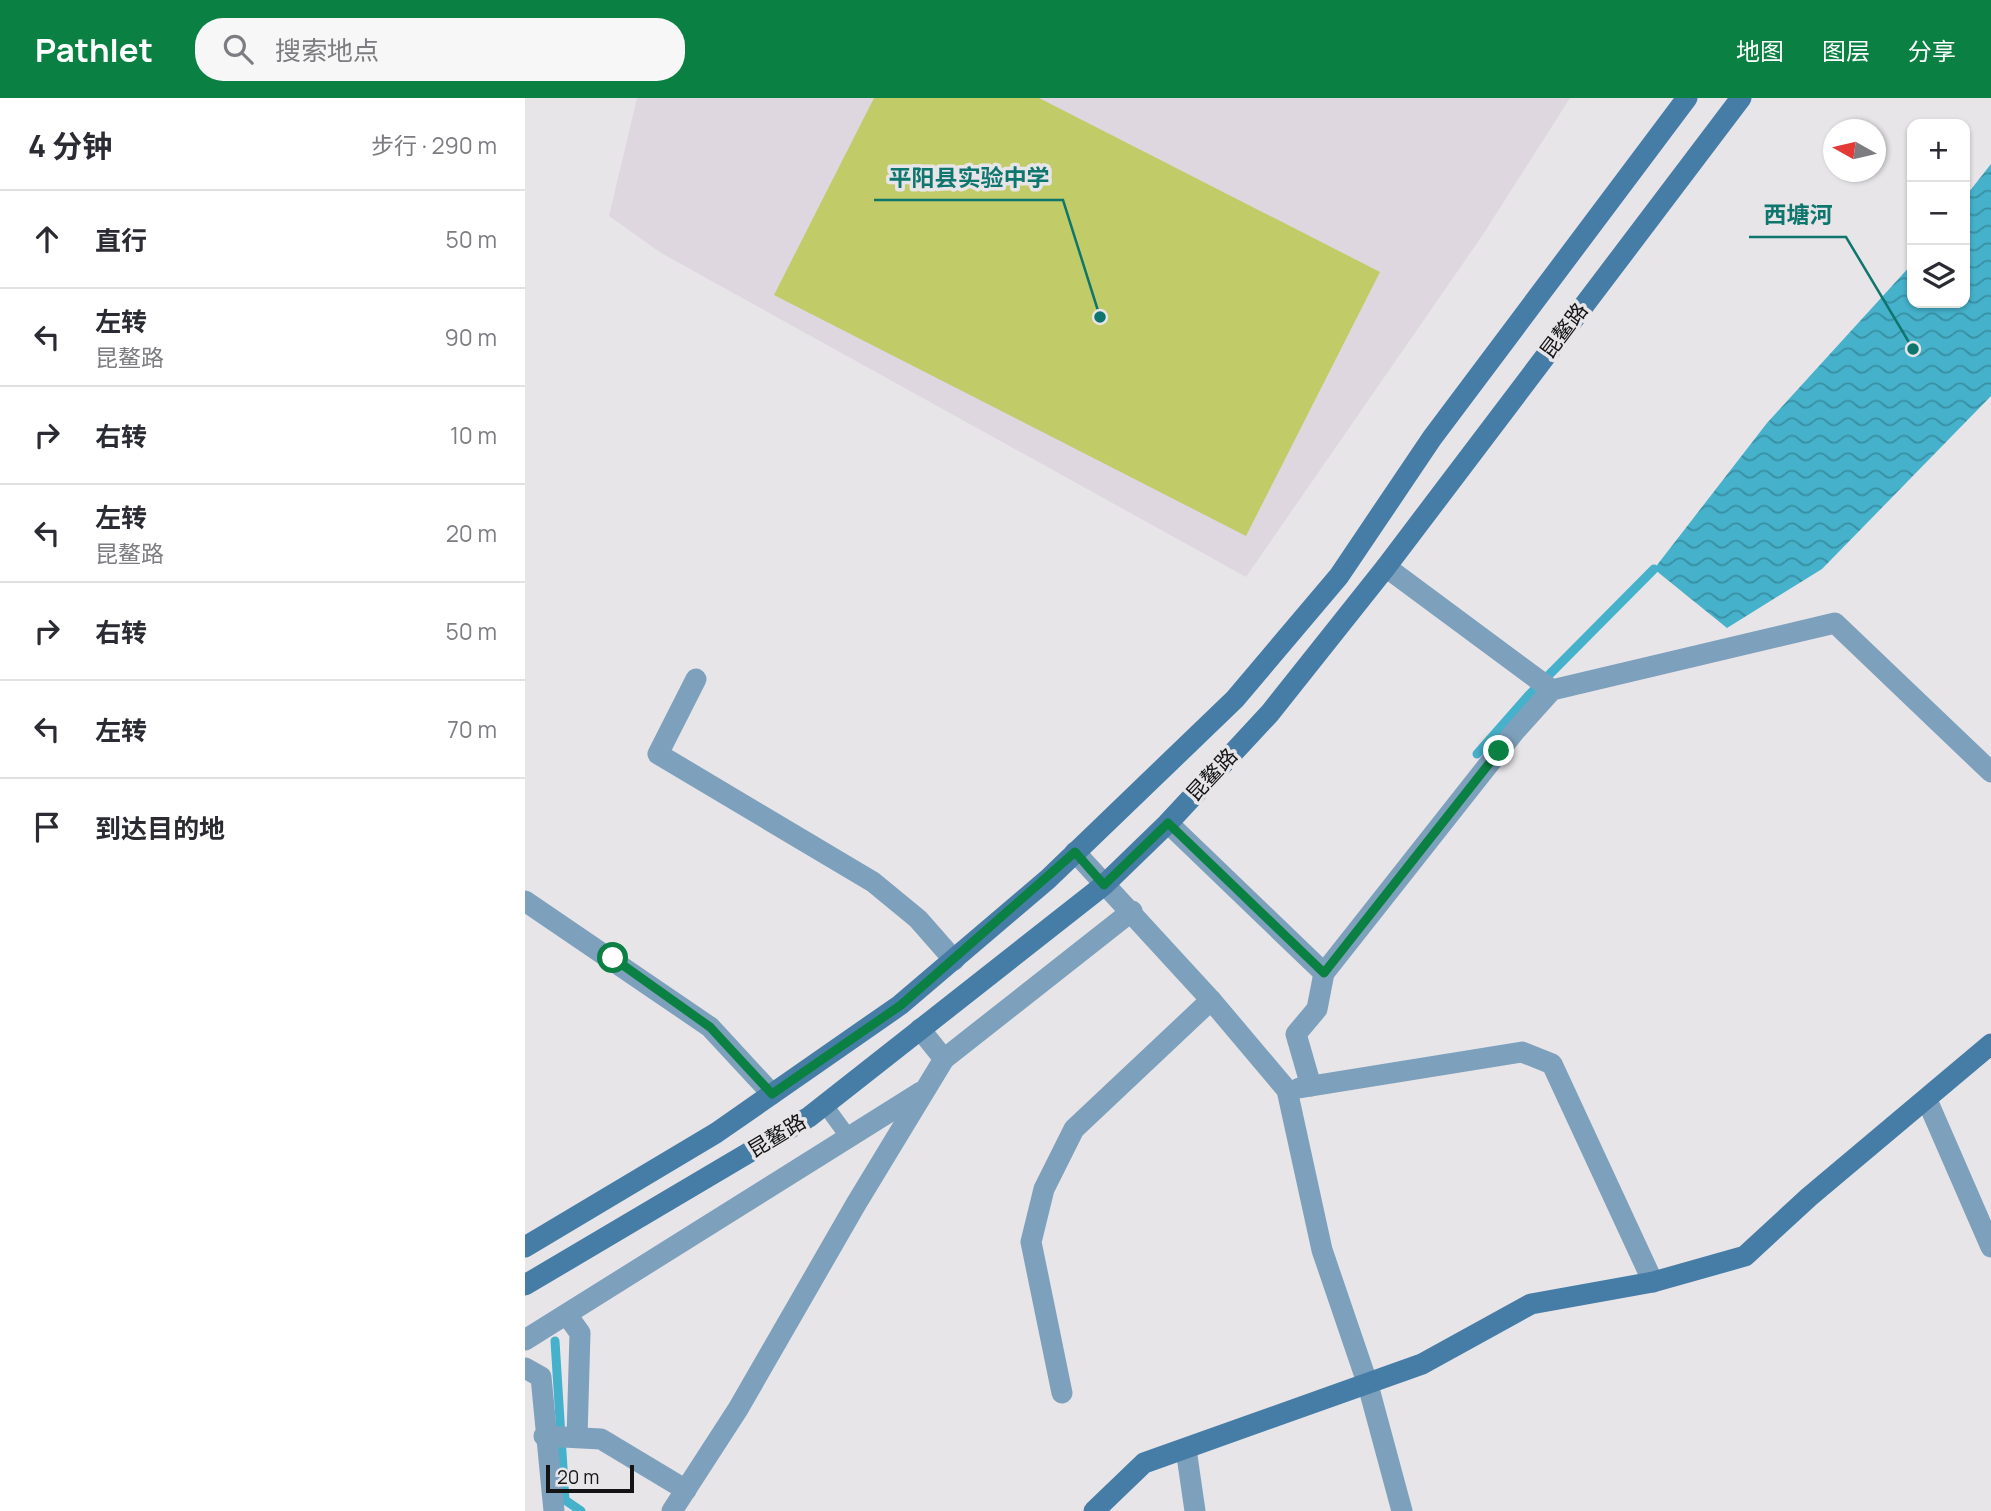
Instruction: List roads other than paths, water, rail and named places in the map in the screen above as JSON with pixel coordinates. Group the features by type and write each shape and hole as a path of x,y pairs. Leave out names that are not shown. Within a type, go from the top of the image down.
{"street":[{"name":"昆鳌路","path":"525,1247 716,1133 901,1005 1075,852 1235,699 1339,576 1432,438 1687,98"},
{"name":"昆鳌路","path":"525,1285 825,1105 1104,885 1168,823 1270,713 1386,567 1741,98"},
{"path":"1386,567 1552,690"},
{"path":"1266,1062 1296,1034 1317,1009 1324,973 1515,731 1552,690 1835,623 1991,772"},
{"path":"696,679 658,754 873,882 918,919 954,960"},
{"path":"1168,823 1324,973"},
{"path":"1075,852 1212,1000 1287,1090 1322,1250 1368,1385 1402,1511"},
{"path":"525,901 710,1027 772,1094"},
{"path":"672,1511 738,1409 856,1204 944,1059 1132,911"},
{"path":"1062,1393 1031,1242 1044,1189 1074,1129 1212,1000"},
{"path":"921,1029 944,1059"},
{"path":"1296,1034 1311,1086"},
{"path":"1094,1511 1144,1463 1422,1364 1531,1304 1653,1282 1745,1256 1809,1197 1991,1044"},
{"path":"1287,1090 1522,1052 1552,1064 1653,1282"},
{"path":"525,1340 927,1089"},
{"path":"1927,1100 1991,1247"},
{"path":"567,1315 580,1333 577,1437"},
{"path":"525,1368 541,1377 544,1436 554,1511"},
{"path":"544,1436 601,1439 686,1490"},
{"path":"1186,1449 1195,1511"}],"lane":[{"path":"825,1105 849,1138"}],"water":[{"path":"1991,164 1991,396 1822,569 1727,628 1654,569 1767,423 1907,269 1907,308 1970,308 1970,191"}],"waterway":[{"path":"1477,754 1528,696 1654,569"},
{"path":"555,1341 565,1500 581,1511"}],"place":[{"name":"平阳县实验中学","path":"1100,317"},
{"name":"西塘河","path":"1913,349"}]}
